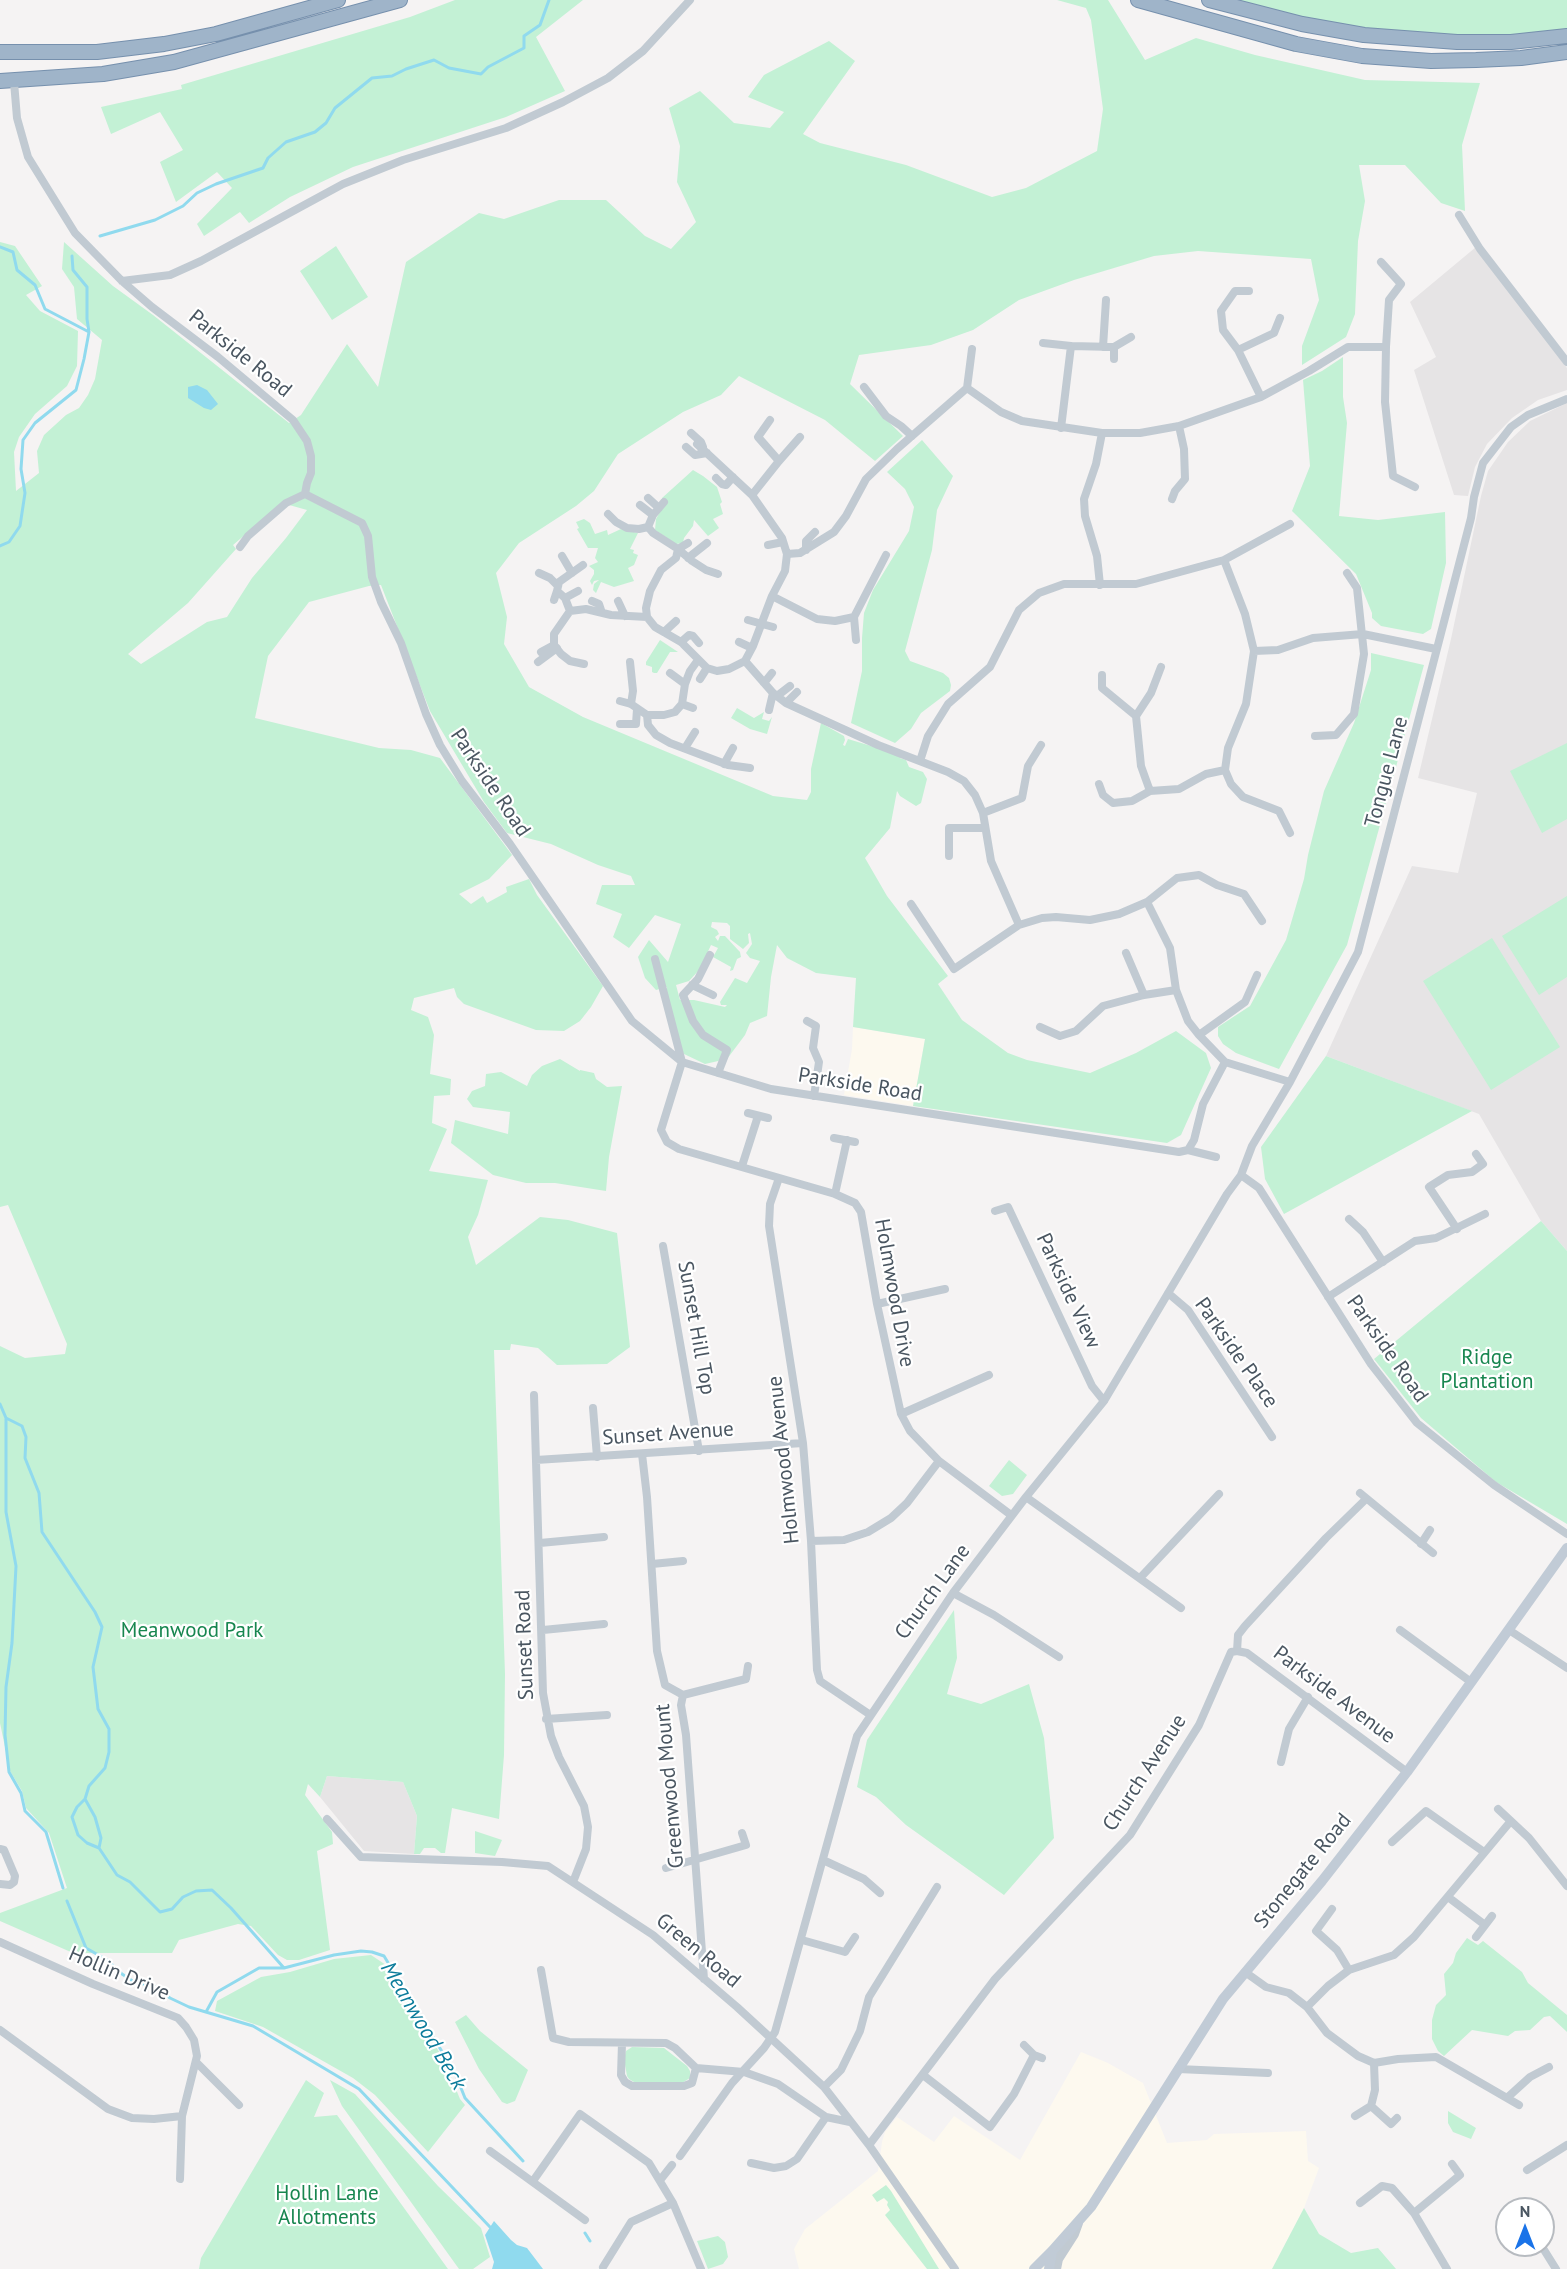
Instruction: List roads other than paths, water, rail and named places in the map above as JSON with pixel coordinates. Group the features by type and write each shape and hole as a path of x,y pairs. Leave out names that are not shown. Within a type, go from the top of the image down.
{"highway":[{"path":"0,52 97,52 165,44 216,34 338,0"},
{"path":"7,82 103,74 174,62 400,0"},
{"path":"1138,0 1296,44 1362,56 1476,60 1521,58 1567,52"},
{"path":"1209,0 1302,24 1364,35 1495,42 1567,36"}],"main road":[{"name":"Stonegate Road","path":"1034,2269 1091,2207 1223,1999 1322,1881 1407,1772 1567,1548"},
{"name":"Stonegate Road","path":"1051,2269 1052,2251"}],"street":[{"path":"122,281 170,275 201,261 343,184 403,160 506,128 563,102 608,78 626,65 643,51 690,0"},
{"name":"Parkside Road","path":"7,82 28,157 75,233 152,308 218,357 293,420 307,441 311,456 311,473 306,494 362,523 368,536 372,577 381,602 401,643 426,714 440,745 462,781 510,844 632,1021 682,1062 771,1089 1179,1152 1188,1150 1216,1157"},
{"path":"1459,214 1480,249 1567,362"},
{"path":"1381,262 1401,284 1389,300 1386,346 1385,402 1394,476 1415,487"},
{"path":"1249,291 1235,291 1221,311 1223,330 1238,350 1260,397"},
{"path":"1103,347 1106,300"},
{"path":"1238,350 1274,333 1280,318"},
{"path":"1043,343 1114,347 1131,337"},
{"path":"1061,428 1071,346"},
{"path":"968,388 1001,412 1022,421 1102,433 1140,433 1179,426 1260,397 1309,371 1348,346 1386,346"},
{"path":"1114,347 1114,359"},
{"path":"787,554 800,553 834,532 866,479 968,388 972,349"},
{"path":"864,387 886,416 912,436"},
{"name":"Tongue Lane","path":"1241,1175 1252,1146 1290,1082 1358,952 1471,518 1483,463 1511,427 1528,415 1567,399"},
{"path":"770,420 758,437 779,461"},
{"path":"1172,499 1175,491 1185,479 1184,449 1179,426"},
{"path":"688,543 678,549 676,558 661,570 646,608 647,617 655,627 681,642 707,668 717,671 729,669 745,660 752,648 772,596 785,571 787,554 783,542 752,495 703,449 701,442 691,433"},
{"path":"1100,585 1097,556 1085,516 1084,499 1096,464 1102,433"},
{"path":"752,495 800,437"},
{"path":"686,447 695,455 703,449"},
{"path":"716,478 726,485 732,477"},
{"path":"240,547 248,536 286,503 306,494"},
{"path":"648,498 658,508"},
{"path":"640,505 658,508"},
{"path":"608,514 627,528 639,529 648,527 658,508"},
{"path":"611,528 620,524"},
{"path":"920,761 928,735 948,704 990,667 1019,610 1039,593 1064,584 1136,584 1224,560 1290,524"},
{"path":"648,527 688,558 706,570 718,574"},
{"path":"806,550 806,541 814,532"},
{"path":"768,545 783,542"},
{"path":"688,558 707,543"},
{"path":"856,640 854,617 886,555"},
{"path":"562,556 572,573"},
{"path":"1224,560 1245,614 1254,651 1246,704 1228,748 1226,770 1231,784 1243,797 1279,811 1290,834"},
{"path":"554,600 559,582 584,565"},
{"path":"539,573 550,578 565,598 570,611"},
{"path":"1315,736 1336,735 1354,714 1364,654 1357,588 1347,573"},
{"path":"644,581 653,586"},
{"path":"565,598 578,591"},
{"path":"772,596 817,619 835,621 854,617"},
{"path":"591,601 599,604 602,613"},
{"path":"618,601 625,616"},
{"path":"584,664 570,661 555,646 554,634 570,611 586,609 602,613 647,617"},
{"path":"748,620 773,627"},
{"path":"664,632 676,621"},
{"path":"1254,651 1278,650 1314,639 1363,634 1436,649"},
{"path":"681,642 689,635 699,643"},
{"path":"739,642 752,648"},
{"path":"541,652 555,646"},
{"path":"538,662 555,646"},
{"path":"620,701 647,715 664,715 675,712 682,704 685,684 698,660"},
{"path":"745,660 775,695 786,703 878,745 948,772 964,781 975,795 983,813 994,869 1019,925"},
{"path":"620,724 636,724 633,691 627,679 630,662"},
{"path":"1150,791 1141,766 1136,716 1152,693 1161,667"},
{"path":"700,678 707,668"},
{"path":"764,683 772,672"},
{"path":"670,674 685,684"},
{"path":"1102,675 1102,688 1136,716"},
{"path":"769,710 775,695 790,686"},
{"path":"786,703 796,692"},
{"path":"682,704 693,708"},
{"path":"647,715 648,725 656,735 724,764 750,768"},
{"path":"686,748 695,732"},
{"path":"983,813 1022,798 1028,766 1041,745"},
{"path":"724,764 733,748"},
{"path":"1099,784 1103,795 1113,803 1132,801 1150,791 1179,789 1206,774 1226,770"},
{"path":"949,856 949,828 985,828"},
{"path":"911,904 954,969 1019,925 1042,918 1090,920 1119,914 1147,902 1177,878 1199,875 1217,885 1244,894 1262,921"},
{"path":"1147,902 1170,948 1176,990 1188,1021 1199,1035 1225,1062 1290,1082"},
{"path":"1126,953 1144,995"},
{"path":"710,955 698,979 683,995 693,1021 703,1035 727,1050 718,1074"},
{"path":"655,958 682,1062"},
{"path":"1199,1035 1245,1002 1257,975"},
{"path":"693,985 713,995"},
{"path":"1040,1026 1060,1036 1076,1031 1102,1006 1144,995 1176,990"},
{"path":"807,1021 816,1026 813,1048 819,1062 814,1096"},
{"name":"Holmwood Drive","path":"682,1062 661,1130 667,1142 679,1149 835,1194 855,1203 861,1212 877,1304 901,1414 910,1431 939,1461 1011,1515"},
{"path":"1188,1150 1194,1140 1203,1104 1225,1062"},
{"path":"748,1113 768,1118"},
{"path":"742,1166 758,1116"},
{"path":"834,1138 851,1141 835,1194"},
{"path":"1457,1229 1430,1186 1448,1174 1472,1172 1483,1164 1476,1154"},
{"name":"Parkside Road","path":"1241,1175 1259,1188 1371,1364 1417,1424 1494,1485 1567,1534"},
{"name":"Church Lane","path":"680,2156 732,2083 772,2038 802,1940 857,1736 953,1593 1011,1515 1104,1401 1227,1194 1241,1175"},
{"name":"Holmwood Avenue","path":"779,1178 770,1204 769,1226 803,1443 811,1541 817,1670 820,1681 870,1714"},
{"name":"Parkside View","path":"995,1211 1008,1207 1092,1386 1104,1401"},
{"path":"1328,1297 1415,1241 1436,1238 1485,1214"},
{"path":"1349,1219 1363,1232 1383,1262"},
{"name":"Sunset Hill Top","path":"663,1246 699,1451"},
{"path":"877,1304 945,1289"},
{"name":"Parkside Place","path":"1168,1293 1188,1310 1272,1437"},
{"path":"901,1414 988,1375"},
{"name":"Sunset Road","path":"534,1395 543,1630 543,1693 546,1719 560,1757 584,1806 588,1827 586,1849 573,1882"},
{"path":"593,1408 597,1457"},
{"name":"Sunset Avenue","path":"536,1460 803,1443"},
{"name":"Greenwood Mount","path":"642,1454 657,1652 665,1685 683,1695 681,1705 686,1735 704,1979"},
{"path":"811,1541 844,1540 868,1532 891,1518 908,1503 939,1461"},
{"path":"1360,1493 1433,1553"},
{"path":"1140,1578 1219,1494"},
{"path":"1026,1497 1181,1608"},
{"name":"Church Avenue","path":"869,2145 995,1979 1130,1835 1199,1725 1231,1652 1237,1651 1238,1635 1326,1538 1366,1499"},
{"path":"1421,1544 1430,1530"},
{"path":"540,1543 604,1537"},
{"path":"652,1564 683,1561"},
{"path":"953,1593 994,1615 1059,1657"},
{"path":"543,1630 604,1624"},
{"path":"1400,1630 1471,1682"},
{"path":"1509,1630 1567,1668"},
{"name":"Parkside Avenue","path":"1237,1651 1246,1653 1308,1697 1407,1772"},
{"path":"683,1695 746,1679 748,1666"},
{"path":"1281,1762 1289,1729 1308,1697"},
{"path":"546,1719 607,1715"},
{"path":"1498,1809 1529,1838 1567,1886"},
{"path":"1392,1842 1426,1811 1484,1852"},
{"name":"Green Road","path":"327,1819 361,1857 548,1866 653,1935 772,2038 824,2087 869,2145 955,2269"},
{"path":"1307,2007 1328,1986 1350,1970 1394,1955 1414,1937 1510,1822"},
{"path":"666,1868 746,1845 742,1833"},
{"path":"0,1849 4,1850 15,1876 14,1882 9,1885 0,1884"},
{"path":"823,1860 864,1880 880,1893"},
{"path":"824,2087 841,2070 860,2031 869,1997 937,1887"},
{"path":"1448,1897 1485,1925"},
{"path":"1332,1909 1316,1931 1337,1950 1350,1970"},
{"path":"1476,1937 1492,1916"},
{"path":"802,1940 845,1952 855,1937"},
{"name":"Hollin Drive","path":"0,1942 93,1984 178,2018 194,2040 197,2056 182,2116 180,2179"},
{"path":"541,1970 553,2038 569,2042 671,2045 696,2068 744,2072 778,2084 826,2117 850,2122"},
{"path":"1245,1972 1266,1988 1288,1993 1307,2007 1327,2033 1358,2056 1374,2063 1436,2057 1519,2105"},
{"path":"0,2030 108,2109 132,2118 154,2119 182,2116"},
{"path":"621,2043 621,2075 625,2082 632,2086 684,2086 692,2083 696,2068"},
{"path":"923,2075 990,2127 1038,2057 1024,2045"},
{"path":"197,2063 239,2105"},
{"path":"1355,2116 1371,2106 1375,2090 1374,2063"},
{"path":"1508,2097 1530,2077 1549,2067"},
{"path":"1178,2069 1268,2073"},
{"path":"1371,2106 1391,2124 1397,2118"},
{"path":"533,2181 580,2114 649,2163 661,2179 673,2203 701,2269"},
{"path":"751,2163 774,2168 786,2166 797,2159 814,2138 826,2117"},
{"path":"1527,2170 1567,2145"},
{"path":"490,2151 585,2220"},
{"path":"661,2179 672,2164"},
{"path":"1414,2213 1460,2175 1452,2164"},
{"path":"1360,2203 1382,2186 1392,2188 1414,2213 1447,2269"},
{"path":"603,2267 631,2222 673,2203"},
{"name":"Stonegate Road","path":"1051,2269 1074,2234 1078,2223"}],"water":[{"path":"197,385 207,390 218,404 211,410 188,398 188,387"},
{"path":"494,2221 517,2245 527,2248 543,2269 492,2269 494,2262 485,2235"}],"waterway":[{"name":"Meanwood Beck","path":"100,236 155,220 183,206 197,193 263,168 268,158 286,142 315,132 326,123 335,108 372,78 392,76 434,60 449,68 481,74 488,67 524,48 524,36 540,25 549,0"},
{"path":"0,247 13,252 17,270 35,285 45,309 89,332"},
{"name":"Meanwood Beck","path":"0,546 9,542 20,526 25,493 21,469 23,440 35,423 76,390 84,359 89,332 87,287 73,270 72,256"},
{"name":"Meanwood Beck","path":"0,1404 6,1418 22,1426 26,1437 25,1458 39,1493 42,1532 95,1612 102,1627 93,1667 98,1709 109,1729 109,1752 105,1768 89,1786 85,1799 95,1817 101,1838 99,1848 117,1875 130,1882 160,1912 172,1909 183,1897 196,1891 212,1890 284,1968 334,1955 361,1951 384,1956 455,2073 465,2098 523,2161"},
{"path":"6,1418 6,1512 16,1566 12,1643 6,1687 5,1735 9,1772 21,1793 25,1811 46,1832 63,1888"},
{"path":"85,1799 77,1807 72,1817 78,1835 87,1843 99,1848"},
{"path":"67,1901 86,1948 107,1960 137,1984 151,1984 170,1998 189,2007 253,2026 359,2089 490,2227"},
{"path":"206,2012 217,1992 259,1968 284,1968"},
{"name":"Meanwood Beck","path":"585,2233 590,2241"}],"park label":[{"name":"Ridge Plantation","path":"1487,1370"},
{"name":"Meanwood Park","path":"192,1631"},
{"name":"Hollin Lane Allotments","path":"327,2206"}]}
